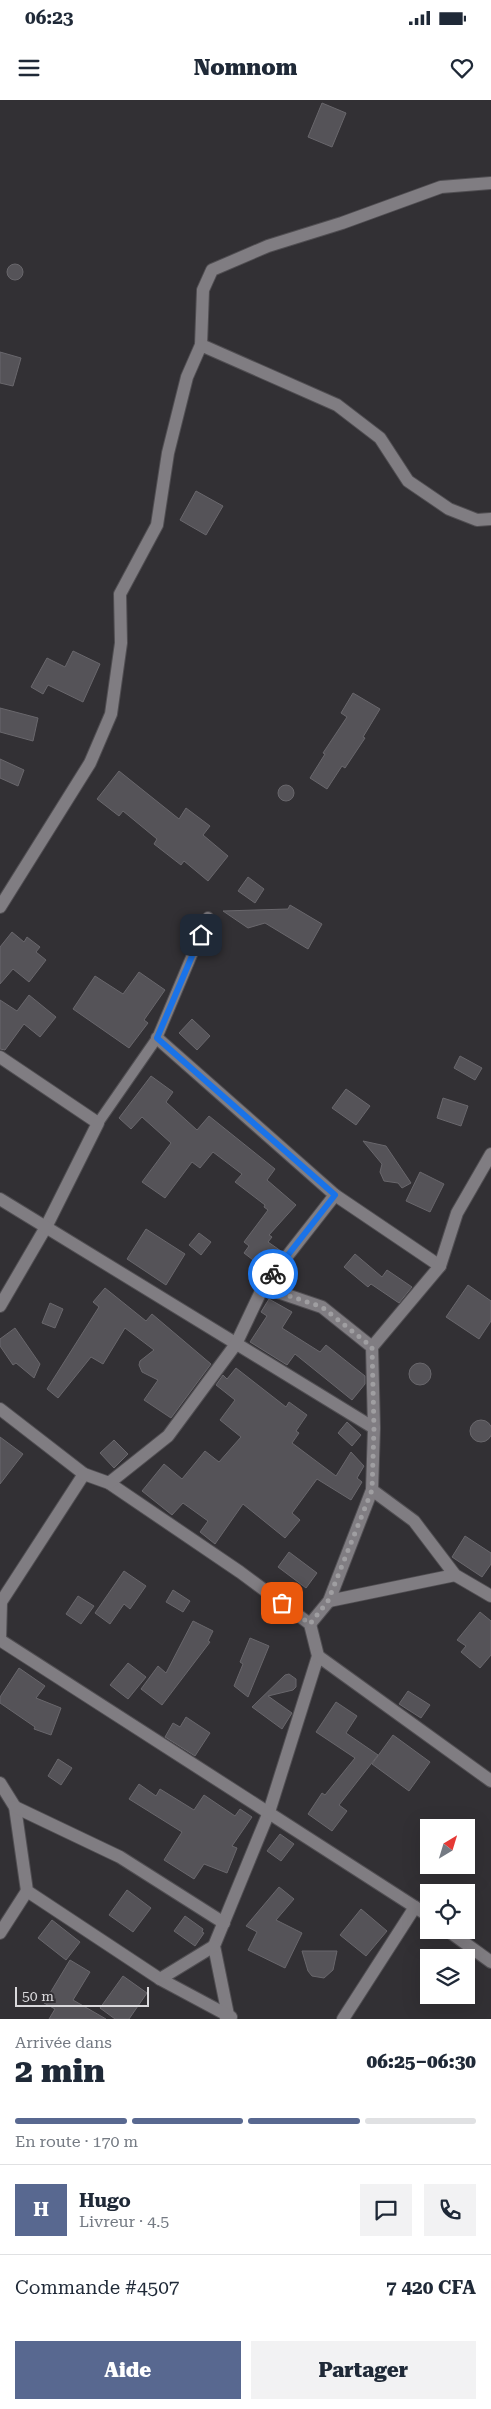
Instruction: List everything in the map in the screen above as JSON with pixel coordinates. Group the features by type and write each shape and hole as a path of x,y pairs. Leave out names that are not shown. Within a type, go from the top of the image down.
{"street":[{"path":"0,908 90,763 110,714 121,644 120,594 157,525 168,453 187,377 201,345 203,290 212,270 268,246 342,223 441,187 491,183"},
{"path":"201,345 337,405 380,438 408,481 449,510 477,520 491,519"},
{"path":"157,1038 335,1195 440,1266"},
{"path":"0,1057 98,1123 46,1227 0,1306"},
{"path":"310,1624 328,1601 372,1490 374,1428 372,1347 440,1266 457,1213 491,1154"},
{"path":"109,1482 168,1436 236,1344 263,1287 335,1195"},
{"path":"0,1199 374,1428"},
{"path":"263,1287 322,1307 372,1347"},
{"path":"0,1409 84,1474 109,1482 240,1572 310,1624 318,1656 270,1812 224,1923 214,1946 160,1979"},
{"path":"84,1474 1,1602 0,1640 420,1910"},
{"path":"372,1490 414,1521 455,1575 491,1596"},
{"path":"328,1601 455,1575"},
{"path":"318,1656 491,1781"},
{"path":"0,1783 15,1807 27,1891 0,1934"},
{"path":"15,1807 120,1857 224,1923"},
{"path":"27,1891 160,1979 229,2018"},
{"path":"343,2019 415,1906"},
{"path":"459,1939 491,1962"},
{"path":"214,1946 229,2018"}],"lane":[{"path":"98,1123 157,1038 208,917"}],"building":[{"path":"322,103 346,113 332,147 308,137"},
{"path":"12,264 18,264 23,269 21,278 12,280 7,275 7,269"},
{"path":"0,352 21,358 13,386 0,383"},
{"path":"196,491 223,506 206,535 180,520"},
{"path":"73,651 100,664 83,702 48,685 43,694 31,687 47,658 65,667"},
{"path":"353,693 380,709 363,737 365,738 345,768 342,766 327,789 310,778 325,754 323,753 347,717 341,713"},
{"path":"0,708 38,718 33,741 0,732"},
{"path":"0,759 24,770 18,786 0,778"},
{"path":"119,771 179,819 186,808 210,826 203,835 228,856 208,881 184,861 181,865 154,844 157,839 123,811 119,816 97,799"},
{"path":"283,785 289,785 294,790 292,799 283,801 278,796 278,790"},
{"path":"248,877 264,889 255,903 238,891"},
{"path":"290,905 322,924 308,949 265,923 248,928 223,911 288,909"},
{"path":"12,932 24,942 27,937 40,947 36,952 46,960 29,982 13,969 0,984 0,947"},
{"path":"139,972 165,990 144,1020 148,1023 129,1048 73,1009 95,976 123,994"},
{"path":"29,995 56,1017 40,1037 24,1024 5,1050 0,1049 0,1000 17,1011"},
{"path":"192,1019 210,1036 197,1050 179,1033"},
{"path":"460,1056 482,1068 475,1080 454,1068"},
{"path":"151,1076 173,1092 166,1102 197,1130 209,1116 275,1169 267,1180 296,1205 269,1235 272,1237 268,1242 281,1251 266,1270 244,1253 249,1246 244,1242 268,1210 264,1207 265,1205 235,1182 242,1174 213,1152 200,1168 192,1162 165,1198 142,1182 171,1143 142,1117 131,1129 119,1118"},
{"path":"346,1089 370,1106 356,1125 332,1108"},
{"path":"443,1098 468,1106 461,1126 437,1118"},
{"path":"363,1141 386,1146 411,1183 402,1188 398,1183 384,1181 380,1172 382,1164"},
{"path":"420,1172 444,1184 430,1212 406,1201"},
{"path":"146,1229 185,1254 166,1285 127,1259"},
{"path":"199,1233 211,1242 201,1255 189,1245"},
{"path":"355,1254 382,1277 387,1270 412,1287 399,1303 371,1284 368,1287 344,1267"},
{"path":"468,1285 491,1301 491,1321 479,1339 446,1317"},
{"path":"105,1288 146,1321 152,1314 211,1364 171,1418 144,1400 158,1380 142,1372 139,1365 140,1361 154,1350 125,1328 103,1364 91,1357 58,1398 47,1389 99,1307 93,1302"},
{"path":"269,1299 292,1312 282,1328 320,1352 326,1345 365,1376 365,1384 352,1400 295,1354 287,1365 250,1342 267,1316 261,1312"},
{"path":"50,1303 63,1309 55,1328 42,1323"},
{"path":"15,1328 40,1364 34,1378 16,1363 13,1365 0,1346 0,1339"},
{"path":"420,1363 428,1366 431,1374 428,1382 420,1385 412,1382 409,1374 412,1366"},
{"path":"236,1368 286,1407 289,1402 307,1415 296,1431 299,1433 292,1443 336,1476 351,1452 364,1466 357,1478 362,1482 351,1500 317,1479 292,1513 300,1520 285,1538 243,1504 215,1544 200,1532 208,1521 183,1503 172,1515 142,1491 164,1464 182,1479 205,1451 219,1462 241,1437 220,1420 235,1400 216,1385 223,1375 227,1379"},
{"path":"481,1420 489,1423 492,1431 489,1439 481,1442 473,1439 470,1431 473,1423"},
{"path":"347,1422 361,1435 352,1446 338,1433"},
{"path":"0,1437 23,1454 0,1484"},
{"path":"114,1440 128,1454 114,1468 100,1453"},
{"path":"465,1536 491,1553 491,1564 482,1577 452,1557"},
{"path":"289,1552 317,1573 306,1588 278,1567"},
{"path":"124,1571 146,1586 130,1609 124,1604 110,1624 95,1613"},
{"path":"173,1590 190,1601 183,1612 166,1602"},
{"path":"78,1596 94,1606 81,1624 66,1614"},
{"path":"480,1612 491,1621 491,1655 480,1668 461,1652 466,1646 457,1640"},
{"path":"193,1621 213,1631 208,1641 210,1642 162,1705 141,1689 158,1666 166,1673"},
{"path":"250,1638 269,1646 248,1697 234,1686 243,1664 240,1662"},
{"path":"128,1663 146,1677 128,1699 110,1685"},
{"path":"19,1668 45,1686 36,1698 61,1708 51,1735 34,1729 35,1727 0,1703 0,1697"},
{"path":"289,1674 296,1679 296,1687 293,1690 268,1696 292,1713 282,1729 252,1707 285,1675"},
{"path":"408,1691 430,1705 421,1718 399,1704"},
{"path":"336,1702 357,1716 346,1733 378,1755 339,1805 347,1811 332,1831 308,1814 322,1793 325,1795 355,1758 316,1732"},
{"path":"186,1717 210,1733 195,1756 165,1737 173,1723 180,1727"},
{"path":"393,1735 430,1762 409,1791 372,1764"},
{"path":"58,1759 72,1768 61,1785 48,1776"},
{"path":"139,1784 156,1796 160,1789 194,1810 204,1795 235,1816 240,1809 252,1817 232,1846 237,1848 227,1873 204,1864 194,1879 164,1860 182,1832 129,1799"},
{"path":"280,1834 294,1844 281,1861 267,1851"},
{"path":"279,1887 294,1899 276,1920 302,1933 285,1968 248,1950 257,1932 246,1926"},
{"path":"127,1890 151,1908 133,1932 109,1915"},
{"path":"361,1909 387,1931 366,1956 340,1935"},
{"path":"185,1916 203,1929 202,1932 204,1933 195,1946 174,1931"},
{"path":"52,1920 80,1942 66,1960 38,1938"},
{"path":"302,1951 337,1951 333,1970 324,1978 312,1976 308,1971"},
{"path":"70,1960 90,1972 73,2000 106,2019 49,2019 55,2009 44,2003"},
{"path":"123,1976 147,1993 129,2019 115,2019 100,2008"}],"way so far":[{"path":"273,1274 263,1287 322,1307 372,1347 374,1428 372,1490 328,1601 310,1624 282,1603"}],"route":[{"path":"201,935 157,1038 335,1195 273,1274"}]}
